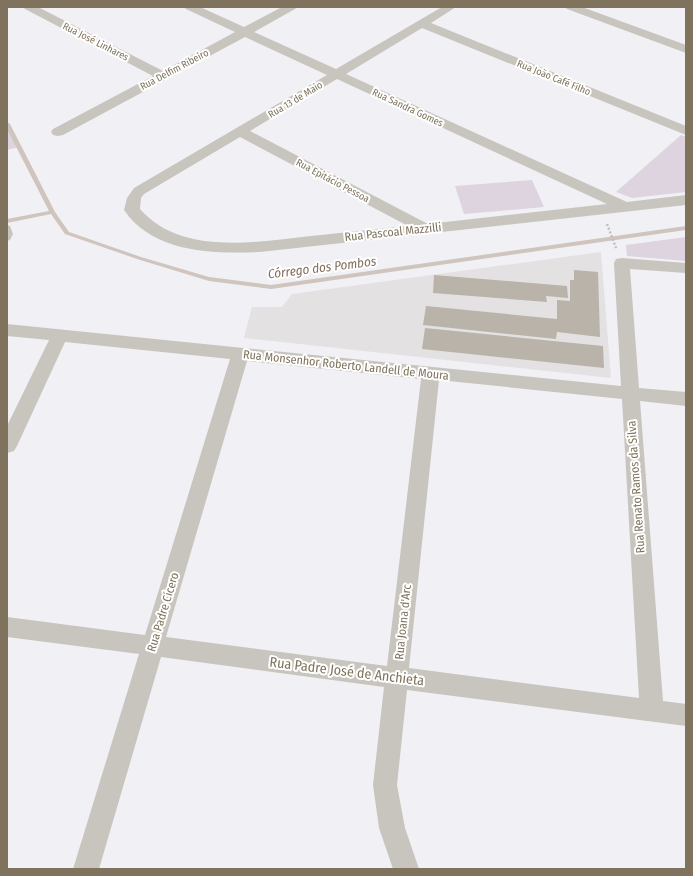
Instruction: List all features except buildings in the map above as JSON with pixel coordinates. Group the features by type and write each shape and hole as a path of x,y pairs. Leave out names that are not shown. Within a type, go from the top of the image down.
{"street":[{"name":"Rua José Linhares","path":"29,7 163,76"},
{"name":"Rua Sandra Gomes","path":"190,7 626,207"},
{"name":"Rua Delfim Ribeiro","path":"58,132 291,7"},
{"name":"Rua 13 de Maio","path":"139,191 450,7"},
{"path":"571,7 686,49"},
{"name":"Rua João Café Filho","path":"422,24 686,131"},
{"name":"Rua Epitácio Pessoa","path":"240,131 426,229"},
{"name":"Rua Pascoal Mazzilli","path":"139,191 134,198 132,210 138,220 151,229 173,239 203,246 233,248 260,247 686,200"},
{"name":"Rua Renato Ramos da Silva","path":"652,711 622,263 686,268"},
{"name":"Rua Monsenhor Roberto Landell de Moura","path":"7,330 686,399"},
{"path":"7,446 60,335"},
{"name":"Rua Padre Cícero","path":"86,869 240,354"},
{"name":"Rua Joana d'Arc","path":"406,869 397,852 388,814 385,785 431,373"},
{"name":"Rua Padre José de Anchieta","path":"7,627 686,715"}],"path":[{"path":"607,226 614,243"}],"shaded area":[{"path":"7,124 19,147 7,150"},
{"path":"681,135 686,137 686,192 632,198 616,192"},
{"path":"532,180 544,207 464,214 455,186"},
{"path":"686,237 686,261 627,256 626,245"},
{"path":"601,252 611,378 244,338 252,307 282,307 292,294"}],"waterway":[{"name":"Córrego dos Pombos","path":"7,124 52,212"},
{"path":"7,221 52,212"},
{"name":"Córrego dos Pombos","path":"52,212 67,233 139,258 209,279 271,287 686,228"}]}
